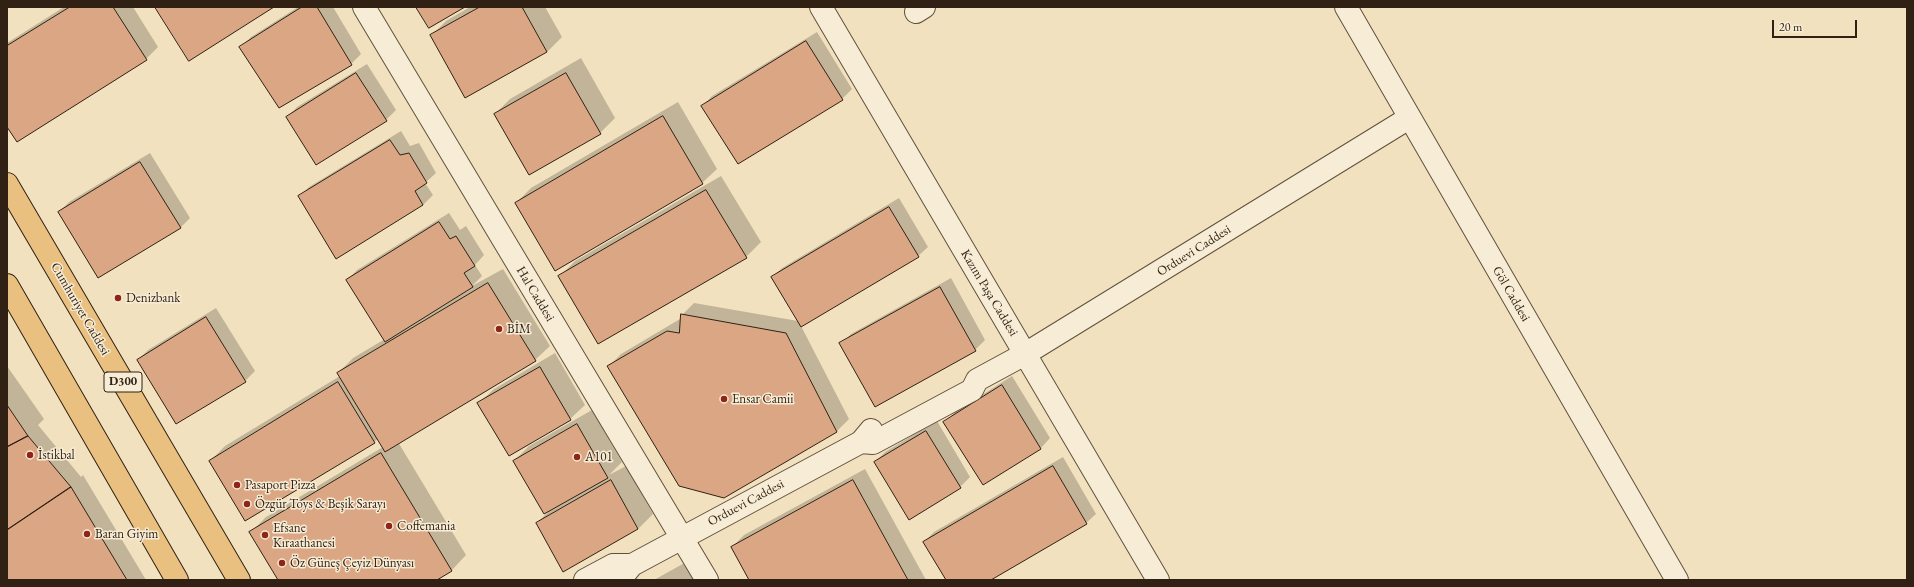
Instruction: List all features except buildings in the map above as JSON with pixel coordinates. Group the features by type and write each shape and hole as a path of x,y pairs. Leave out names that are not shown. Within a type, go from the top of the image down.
{"highway":[{"name":"Cumhuriyet Caddesi","path":"7,184 238,580"},
{"path":"7,285 177,580"}],"street":[{"name":"Hal Caddesi","path":"364,7 707,580"},
{"name":"Kazım Paşa Caddesi","path":"820,7 1158,580"},
{"name":"Göl Caddesi","path":"1346,7 1677,580"},
{"name":"Orduevi Caddesi","path":"585,580 612,565 626,572 681,538 861,442 869,432 967,378 978,380 1025,354 1409,118"}],"place":[{"name":"Denizbank","path":"118,298"},
{"name":"BİM","path":"499,329"},
{"name":"Ensar Camii","path":"724,399"},
{"name":"İstikbal","path":"30,455"},
{"name":"A101","path":"577,457"},
{"name":"Pasaport Pizza","path":"237,485"},
{"name":"Özgür Toys & Beşik Sarayı","path":"247,504"},
{"name":"Coffemania","path":"389,526"},
{"name":"Baran Giyim","path":"87,534"},
{"name":"Efsane Kıraathanesi","path":"265,535"},
{"name":"Öz Güneş Çeyiz Dünyası","path":"282,563"}]}
